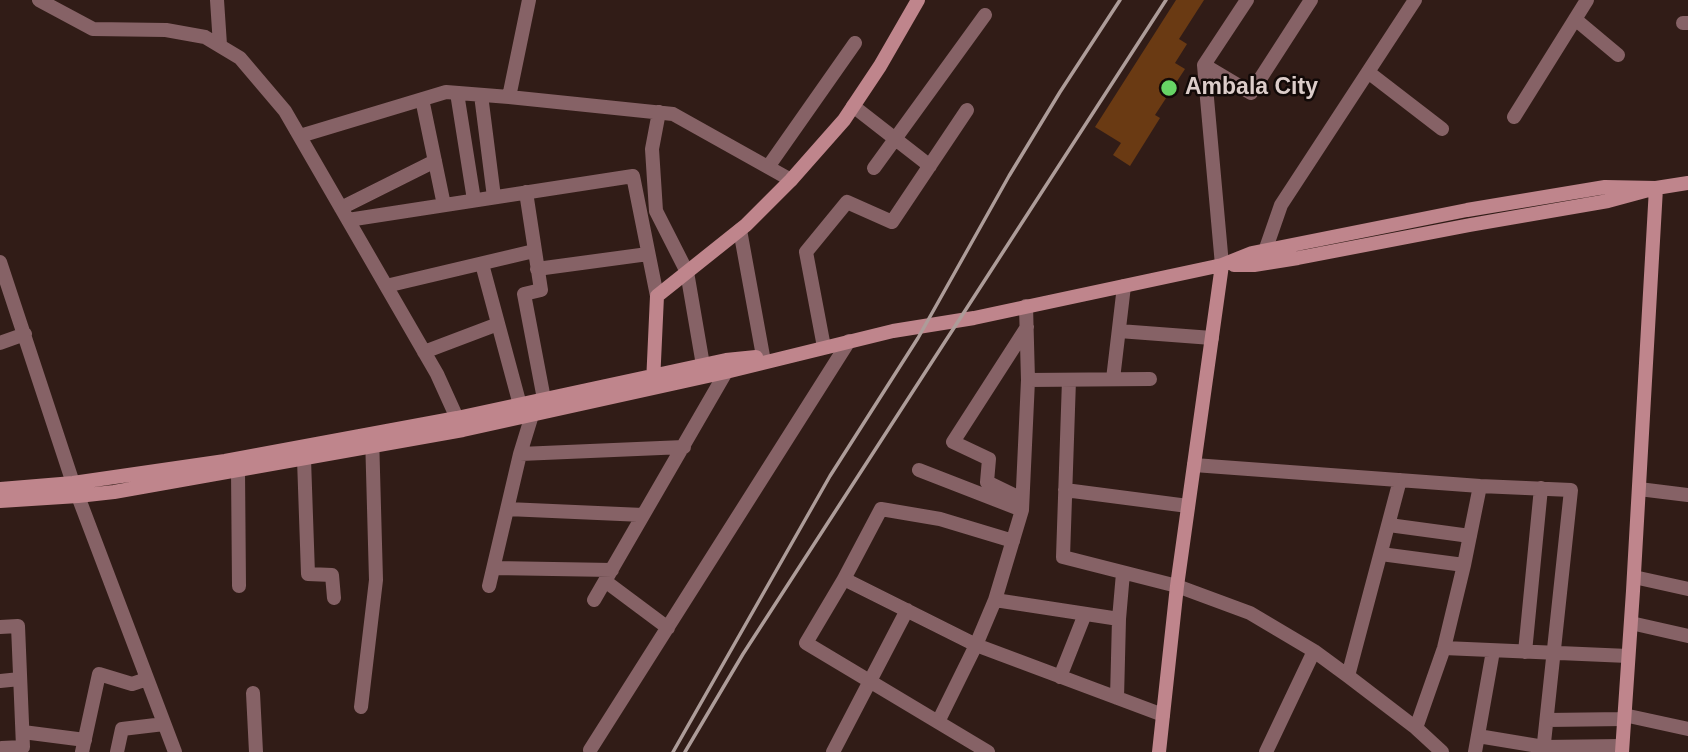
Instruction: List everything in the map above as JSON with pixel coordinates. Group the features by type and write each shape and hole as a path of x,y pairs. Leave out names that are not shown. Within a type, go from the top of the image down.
{"main road":[{"path":"653,382 657,296 740,230 792,180 844,120 880,66 918,0"},
{"path":"1222,265 1254,265 1298,258 1608,201 1656,188 1688,183"},
{"path":"460,424 544,399 726,372 893,331 974,317 1222,265 1252,253 1605,187 1656,188"},
{"path":"1622,749 1656,188"},
{"path":"1159,752 1177,586 1222,265"},
{"path":"0,489 76,490 225,461 531,415 653,382 702,365 821,348"},
{"path":"0,501 237,471 304,459 372,440"}],"street":[{"path":"39,0 93,29 166,30 205,37 240,58 285,111 437,374 460,424"},
{"path":"217,0 220,46"},
{"path":"509,97 529,0"},
{"path":"1222,265 1204,65 1247,0"},
{"path":"1204,65 1251,93 1311,0"},
{"path":"1265,251 1281,205 1415,0"},
{"path":"1514,117 1587,0"},
{"path":"874,168 985,15"},
{"path":"1575,19 1618,55"},
{"path":"768,167 855,43"},
{"path":"1368,72 1442,129"},
{"path":"299,136 446,92 509,97 673,114 792,180"},
{"path":"457,93 474,200"},
{"path":"481,95 494,197"},
{"path":"422,99 444,205"},
{"path":"853,106 930,166"},
{"path":"821,348 806,252 846,202 892,222 967,110"},
{"path":"659,112 652,149 656,211 687,272 702,365"},
{"path":"344,214 435,161"},
{"path":"344,214 444,205 633,176 657,296"},
{"path":"526,192 541,290 524,294 544,399"},
{"path":"740,230 763,356"},
{"path":"386,286 534,251"},
{"path":"537,269 648,254"},
{"path":"0,262 76,490 175,752"},
{"path":"482,264 520,405"},
{"path":"1113,379 1124,286"},
{"path":"938,722 995,600 1022,505 1028,380 1026,306"},
{"path":"424,352 498,324"},
{"path":"1022,505 987,482 989,459 953,442 1027,327"},
{"path":"1119,331 1212,338"},
{"path":"0,343 25,334"},
{"path":"590,750 849,341"},
{"path":"594,600 726,372"},
{"path":"1028,380 1150,379"},
{"path":"1069,380 1063,557 1177,586 1250,613 1314,651 1416,728 1442,752"},
{"path":"489,586 531,415"},
{"path":"361,707 376,580 372,440"},
{"path":"520,454 684,447"},
{"path":"304,459 308,574 332,575 334,598"},
{"path":"1194,465 1570,490 1544,749"},
{"path":"919,470 1022,505"},
{"path":"237,471 239,586"},
{"path":"1348,676 1400,480"},
{"path":"1416,728 1444,648 1480,486"},
{"path":"1525,652 1541,488"},
{"path":"1639,489 1688,495"},
{"path":"1065,491 1188,506"},
{"path":"507,509 643,515"},
{"path":"988,752 806,643 881,509 940,519 1013,541"},
{"path":"1388,525 1470,536"},
{"path":"1381,554 1464,565"},
{"path":"494,568 608,575 668,628"},
{"path":"1117,698 1123,573"},
{"path":"1634,576 1688,589"},
{"path":"844,579 976,645 1163,715"},
{"path":"995,600 1119,619"},
{"path":"833,752 907,610"},
{"path":"1060,677 1084,614"},
{"path":"1631,623 1688,635"},
{"path":"0,627 18,626 23,732 23,747 2,748 2,752"},
{"path":"1444,648 1628,656"},
{"path":"1475,752 1493,650"},
{"path":"1266,752 1314,651"},
{"path":"23,732 84,746 99,674 132,684 147,679"},
{"path":"0,681 20,679"},
{"path":"253,693 256,752"},
{"path":"1546,720 1624,717 1688,729"},
{"path":"117,752 122,729 164,724"},
{"path":"1478,736 1544,749 1622,749"}],"building":[{"path":"1176,0 1204,0 1179,39 1187,44 1175,63 1185,69 1155,115 1160,118 1130,166 1113,155 1121,143 1095,127"}],"railway":[{"path":"673,752 830,476 918,338 1009,176 1060,92 1120,0"},
{"path":"685,752 743,654 1166,0"}],"place":[{"name":"Ambala City","path":"1169,88"}]}
